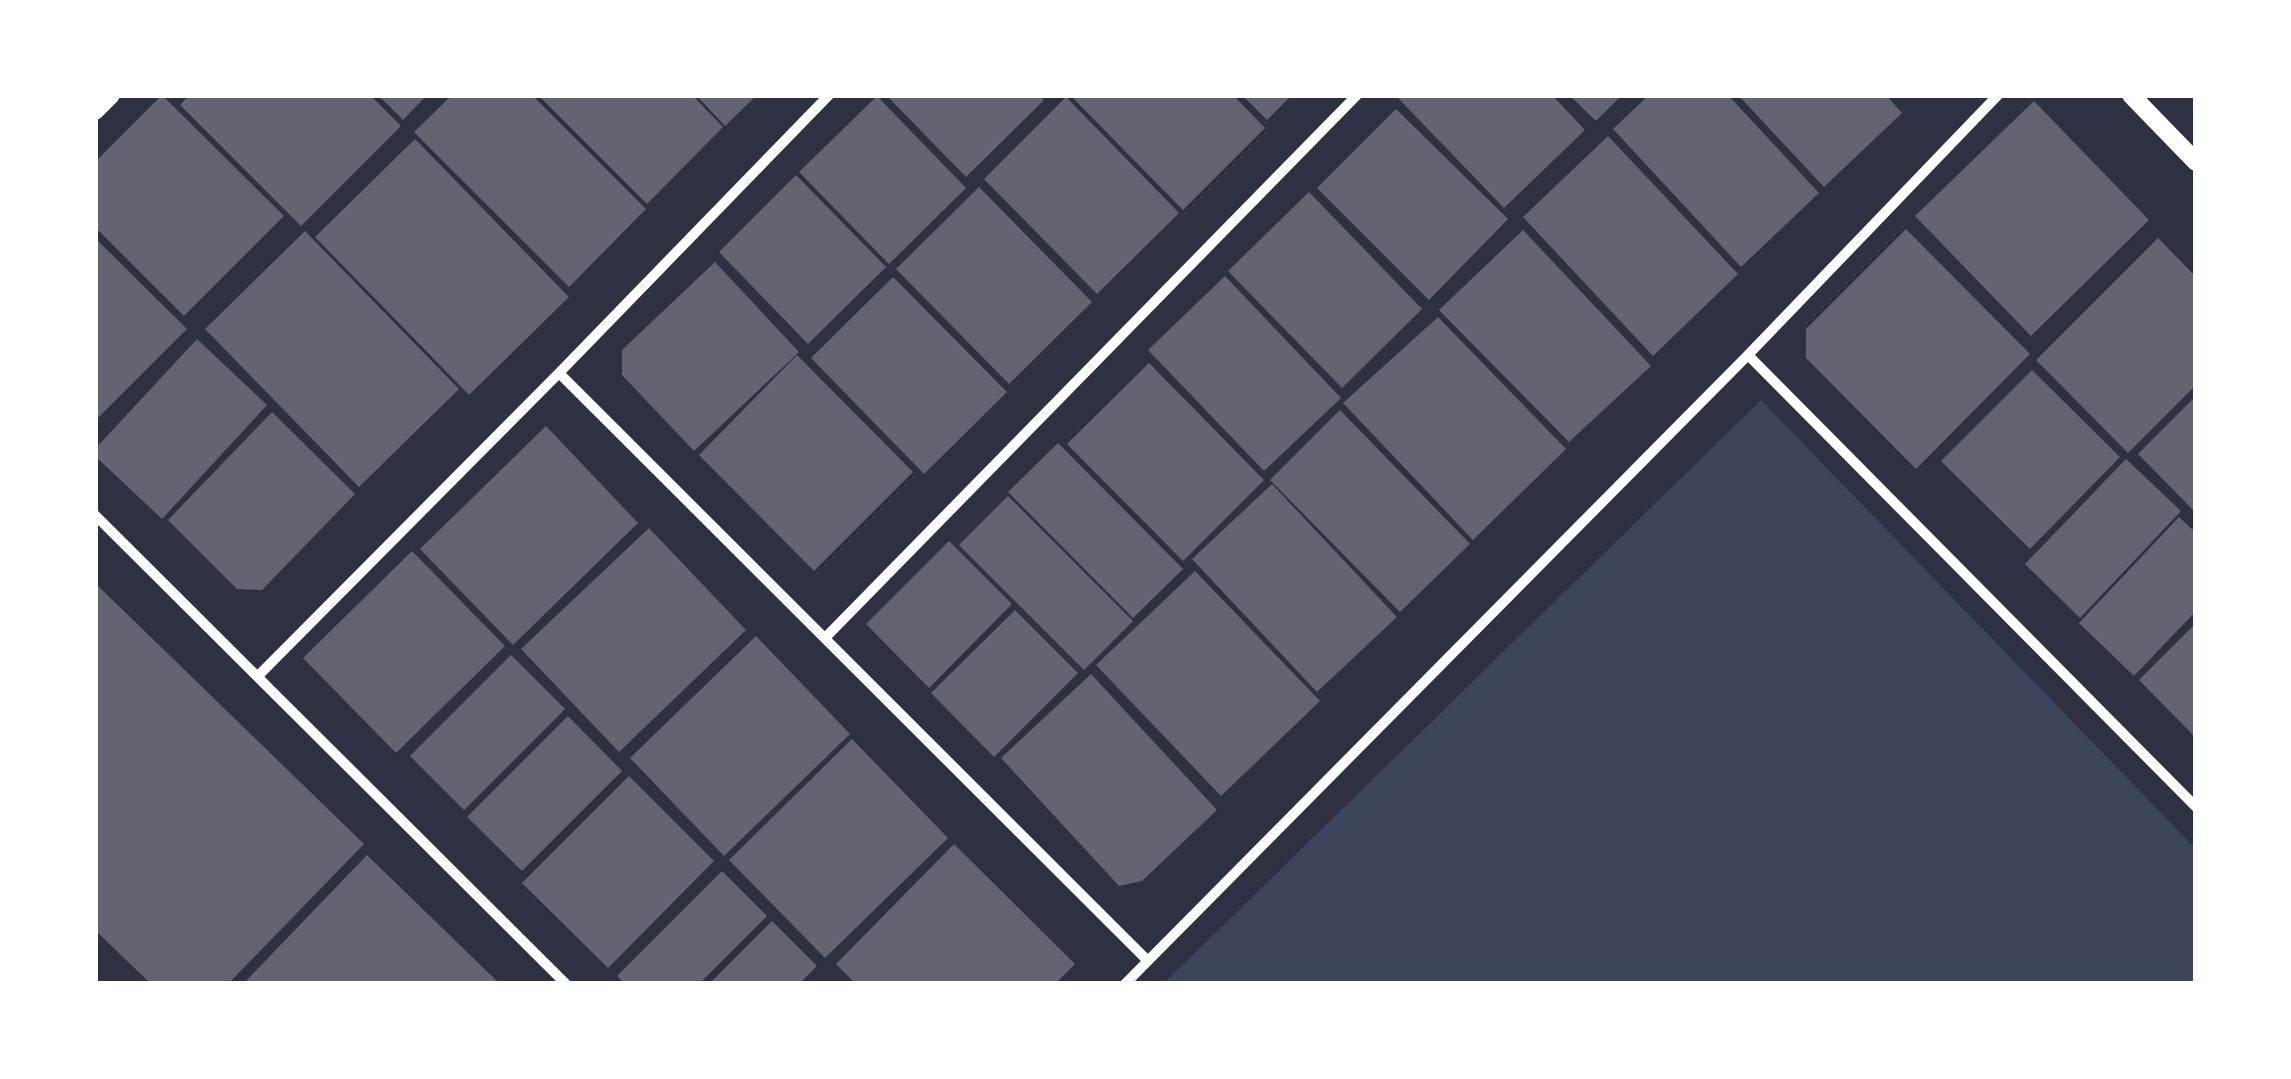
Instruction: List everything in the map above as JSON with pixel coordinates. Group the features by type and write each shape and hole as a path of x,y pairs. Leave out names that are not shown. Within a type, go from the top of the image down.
{"street":[{"path":"95,111 111,95"},
{"path":"258,676 828,95"},
{"path":"825,638 1357,95"},
{"path":"1125,984 1748,355 1998,95"},
{"path":"2132,95 2196,162"},
{"path":"1748,355 2196,807"},
{"path":"558,373 1148,961"},
{"path":"95,516 566,984"}],"shaded area":[{"path":"1761,400 2196,849 2196,984 1163,984"}],"building":[{"path":"162,95 284,216 184,316 95,227 95,162"},
{"path":"189,95 370,95 401,126 301,226 180,105"},
{"path":"378,95 427,95 403,120"},
{"path":"452,95 532,95 646,209 569,287 414,132"},
{"path":"538,95 692,95 723,127 647,204"},
{"path":"696,95 757,95 725,126"},
{"path":"886,95 1039,95 1044,100 966,177"},
{"path":"1070,95 1233,95 1265,128 1183,210"},
{"path":"1242,95 1292,95 1267,120"},
{"path":"1552,95 1585,130 1504,208 1398,98"},
{"path":"1569,95 1622,95 1596,121"},
{"path":"1649,95 1728,95 1819,193 1741,267 1613,129"},
{"path":"1738,95 1886,95 1902,113 1824,187"},
{"path":"877,96 966,188 889,264 799,172"},
{"path":"1066,97 1179,213 1097,294 984,179"},
{"path":"2034,101 2149,220 2031,336 1915,216"},
{"path":"1396,109 1508,219 1429,300 1317,188"},
{"path":"1608,136 1738,274 1653,356 1523,217"},
{"path":"415,139 569,297 469,395 315,237"},
{"path":"796,175 886,267 808,344 719,252"},
{"path":"979,187 1092,302 1009,384 896,269"},
{"path":"1309,192 1422,309 1342,388 1228,271"},
{"path":"1906,229 2030,354 1916,469 1806,358 1806,329"},
{"path":"1523,230 1651,366 1569,442 1439,310"},
{"path":"305,231 459,389 359,487 205,329"},
{"path":"95,238 187,329 95,421"},
{"path":"2158,238 2196,277 2196,385 2128,453 2036,360"},
{"path":"715,262 799,352 694,451 622,375 622,350"},
{"path":"1225,276 1341,398 1264,471 1148,350"},
{"path":"893,277 1007,392 924,474 811,358"},
{"path":"1438,317 1566,449 1473,540 1343,403"},
{"path":"197,339 267,405 162,519 95,456 95,449"},
{"path":"797,355 913,472 814,571 699,455"},
{"path":"1149,363 1264,480 1183,561 1067,444"},
{"path":"2032,370 2120,457 2030,549 1941,461"},
{"path":"2196,396 2196,513 2138,454"},
{"path":"1340,410 1470,544 1400,612 1270,480"},
{"path":"272,412 355,494 262,590 237,589 168,520"},
{"path":"546,426 638,523 513,645 420,549"},
{"path":"1058,443 1183,569 1133,618 1008,492"},
{"path":"2126,459 2181,511 2080,618 2025,564"},
{"path":"1272,484 1397,617 1317,692 1192,559"},
{"path":"1008,496 1133,621 1084,670 959,545"},
{"path":"2179,517 2196,533 2196,611 2134,676 2079,623"},
{"path":"649,528 746,630 619,752 521,649"},
{"path":"949,541 1012,604 929,688 866,624"},
{"path":"412,551 505,646 396,753 303,658"},
{"path":"1195,571 1320,701 1221,796 1096,665"},
{"path":"95,583 364,844 228,984 151,984 95,930"},
{"path":"1015,610 1078,673 994,757 931,693"},
{"path":"2196,623 2196,738 2139,680"},
{"path":"756,636 850,734 724,856 630,758"},
{"path":"511,655 565,709 464,810 410,756"},
{"path":"1091,674 1217,810 1142,881 1119,886 1001,758"},
{"path":"568,716 622,771 522,871 467,817"},
{"path":"852,739 948,838 825,958 729,860"},
{"path":"629,776 714,861 608,968 522,883"},
{"path":"954,844 1075,964 1055,984 856,984 836,964"},
{"path":"367,855 500,984 243,984"},
{"path":"722,871 767,916 699,984 625,984 617,976"},
{"path":"772,921 817,966 799,984 709,984"}]}
